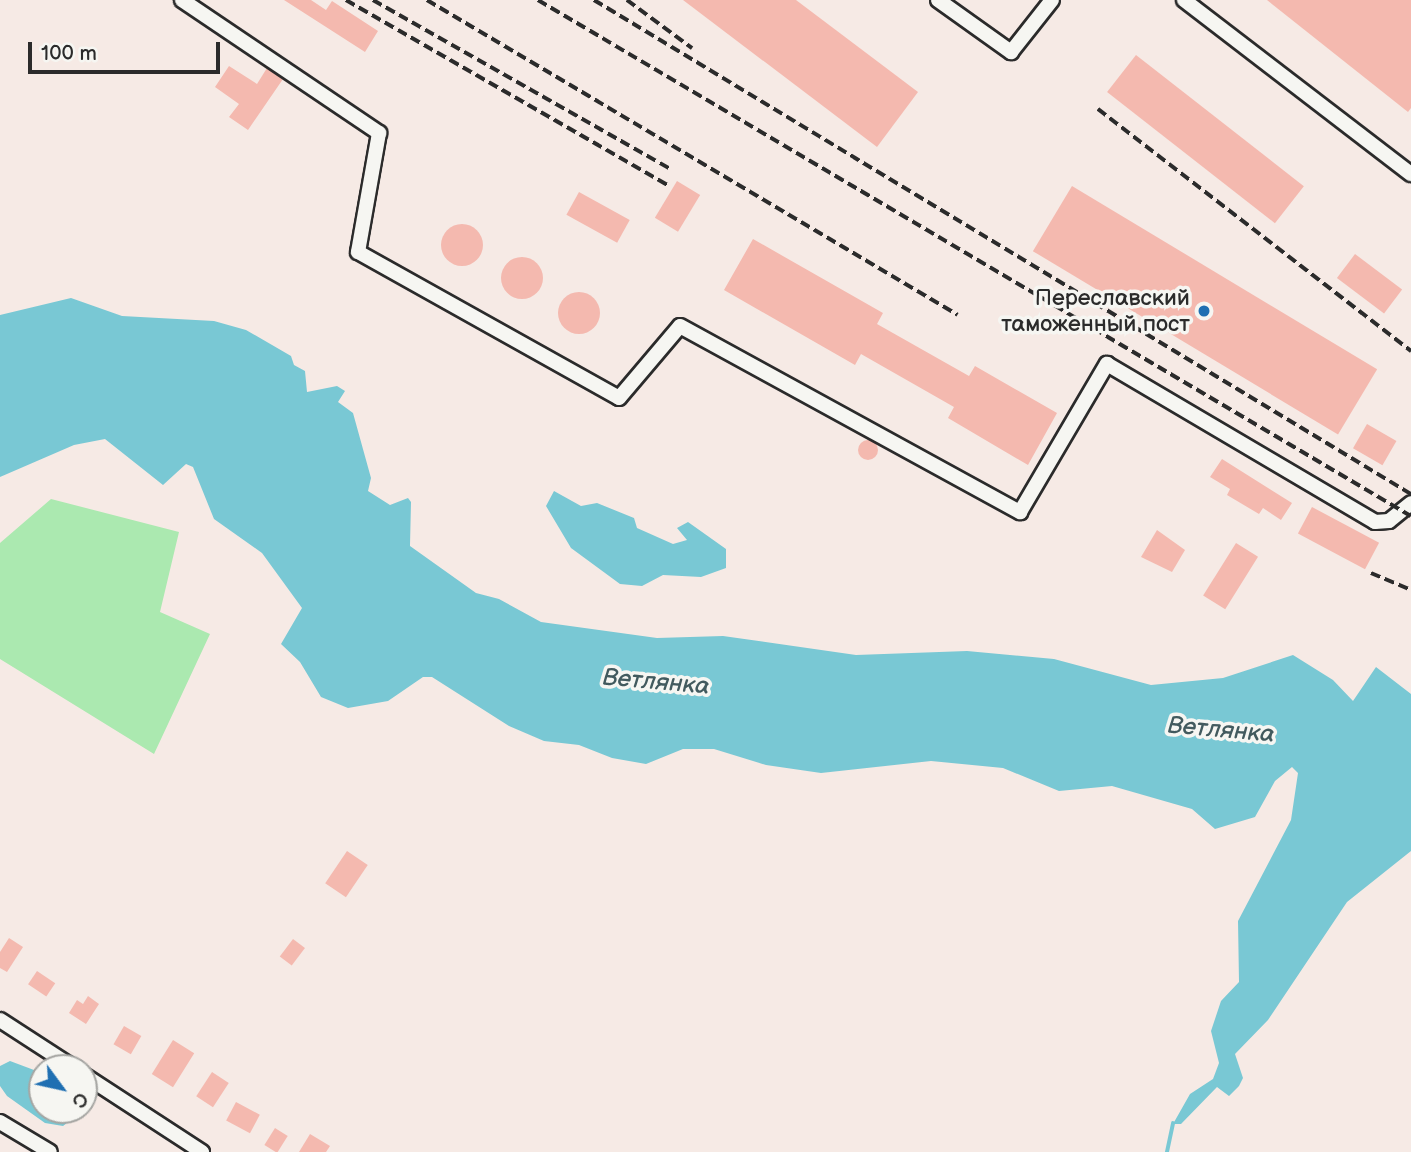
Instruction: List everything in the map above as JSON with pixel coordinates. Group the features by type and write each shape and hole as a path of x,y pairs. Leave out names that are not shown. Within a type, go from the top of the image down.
{"street":[{"path":"182,0 379,133 358,252 619,398 680,326 1020,512 1107,364 1375,522 1389,521 1411,503"},
{"path":"938,0 1011,52 1052,0"},
{"path":"1184,0 1411,174"},
{"path":"0,1020 52,1054"},
{"path":"98,1084 202,1152"},
{"path":"0,1122 50,1152"}],"green space":[{"path":"51,499 179,532 160,612 210,634 154,754 0,659 0,543"}],"water":[{"name":"Ветлянка","path":"71,298 122,316 214,321 246,330 291,356 294,365 305,371 307,392 337,386 345,391 338,402 353,413 371,478 368,491 390,505 408,498 411,502 410,546 476,593 499,599 541,622 657,638 723,636 856,655 967,651 1054,659 1151,685 1223,678 1293,655 1333,680 1353,701 1376,667 1411,694 1411,851 1347,902 1268,1020 1235,1054 1243,1078 1239,1086 1229,1096 1217,1087 1181,1124 1173,1124 1190,1094 1213,1079 1219,1063 1211,1031 1221,1001 1239,982 1238,921 1291,820 1298,773 1292,767 1275,781 1255,817 1215,829 1192,809 1112,786 1059,791 1003,768 931,761 821,773 766,765 714,749 683,749 646,764 612,758 579,745 544,741 509,726 432,677 423,677 388,701 348,708 321,697 300,662 281,644 302,608 262,553 214,519 193,467 186,464 163,485 105,439 74,445 0,477 0,315"},
{"path":"554,491 581,506 597,503 634,518 637,528 673,544 687,540 677,528 688,522 726,549 726,568 701,577 663,575 642,586 620,584 571,548 546,506"},
{"path":"10,1061 28,1068 28,1111 7,1096 0,1086 0,1066"}],"building":[{"path":"284,0 311,0 326,10 332,1 378,31 365,52"},
{"path":"683,0 796,0 918,92 877,147"},
{"path":"1267,0 1411,0 1411,108 1408,112"},
{"path":"1136,55 1304,186 1275,223 1107,92"},
{"path":"229,66 257,84 267,68 283,79 248,130 229,117 239,104 215,87"},
{"path":"677,181 700,195 678,232 655,218"},
{"name":"Переславский таможенный пост","path":"1072,186 1377,369 1338,434 1033,251"},
{"path":"579,192 630,220 617,243 566,215"},
{"path":"462,224 477,230 483,245 477,260 462,266 447,260 441,245 447,230"},
{"path":"753,239 883,313 877,324 969,376 975,366 1057,413 1028,465 948,418 954,407 861,354 855,365 724,290"},
{"path":"1355,254 1402,290 1384,313 1337,278"},
{"path":"522,257 537,263 543,278 537,293 522,299 507,293 501,278 507,263"},
{"path":"579,292 594,298 600,313 594,328 579,334 564,328 558,313 564,298"},
{"path":"1367,424 1396,441 1382,465 1353,448"},
{"path":"868,440 875,443 878,450 875,457 868,460 861,457 858,450 861,443"},
{"path":"1222,459 1292,503 1281,520 1263,508 1259,514 1227,495 1230,489 1210,477"},
{"path":"1312,507 1379,543 1365,569 1298,533"},
{"path":"1157,530 1185,550 1172,572 1141,557"},
{"path":"1236,543 1258,557 1225,609 1203,596"},
{"path":"347,851 368,865 346,897 325,883"},
{"path":"9,938 23,947 7,972 0,968 0,952"},
{"path":"293,939 305,948 292,966 280,957"},
{"path":"37,971 55,983 46,997 28,984"},
{"path":"88,996 99,1004 86,1024 69,1013 77,1000 83,1004"},
{"path":"124,1026 141,1036 131,1054 114,1044"},
{"path":"173,1040 194,1053 173,1087 152,1074"},
{"path":"212,1072 229,1083 213,1107 196,1096"},
{"path":"236,1102 260,1115 250,1133 226,1121"},
{"path":"275,1128 288,1136 278,1152 264,1145"},
{"path":"310,1134 330,1146 326,1152 299,1152"}],"waterway":[{"path":"1167,1152 1173,1124"}],"railway":[{"path":"346,0 669,186"},
{"path":"373,0 672,170"},
{"path":"427,0 958,315"},
{"path":"538,0 1411,516"},
{"path":"594,0 1411,494"},
{"path":"627,0 692,48"},
{"path":"1098,109 1411,351"},
{"path":"1371,573 1411,590"}],"place":[{"name":"Переславский таможенный пост","path":"1204,311"}]}
